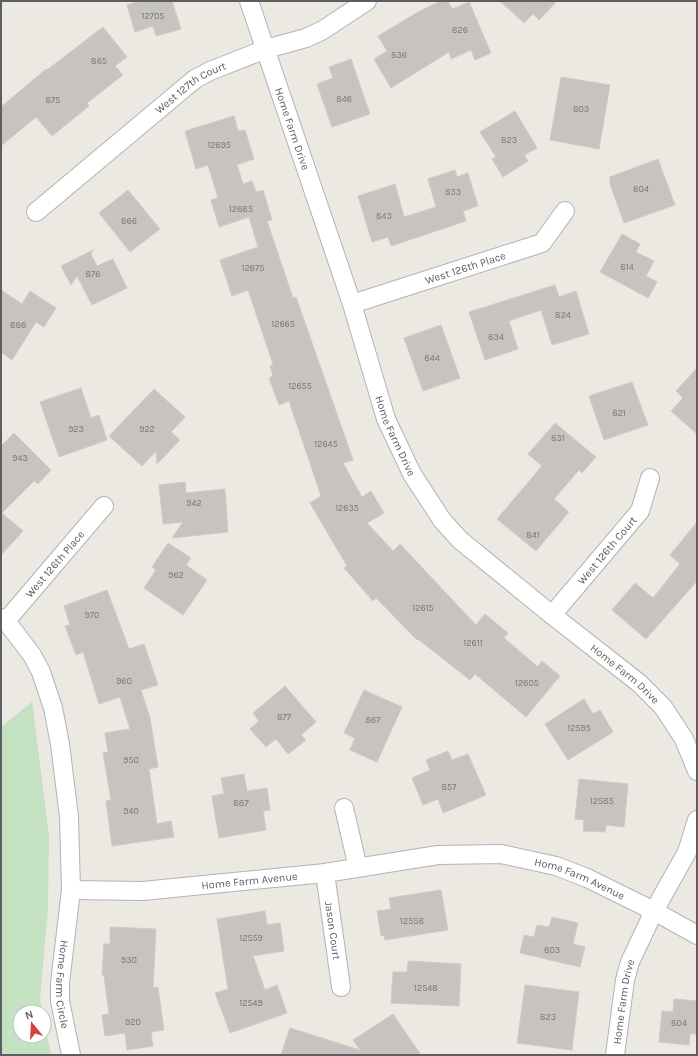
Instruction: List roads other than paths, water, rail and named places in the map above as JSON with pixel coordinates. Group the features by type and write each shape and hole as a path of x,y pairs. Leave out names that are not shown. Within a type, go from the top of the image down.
{"street":[{"name":"Home Farm Drive","path":"249,1 352,304 386,419 412,474 426,496 460,540 639,683 663,707 684,739 697,771"},
{"name":"West 127th Court","path":"36,212 196,79 210,71 266,50 306,38 323,30 366,1"},
{"name":"West 126th Place","path":"352,304 542,243 565,211"},
{"name":"West 126th Court","path":"552,615 640,511 650,478"},
{"name":"West 126th Place","path":"3,620 104,506"},
{"path":"3,620 35,661 41,672 53,708 60,744 69,817 71,890"},
{"path":"344,808 358,868"},
{"name":"Home Farm Drive","path":"615,1055 625,980 630,962 654,911 688,852 697,820"},
{"name":"Home Farm Avenue","path":"71,890 143,891 325,873 438,855 501,854 562,868 587,878 654,911 697,935"},
{"name":"Jason Court","path":"325,873 341,987"},
{"name":"Home Farm Circle","path":"71,890 60,983 62,1017 71,1055"}]}
